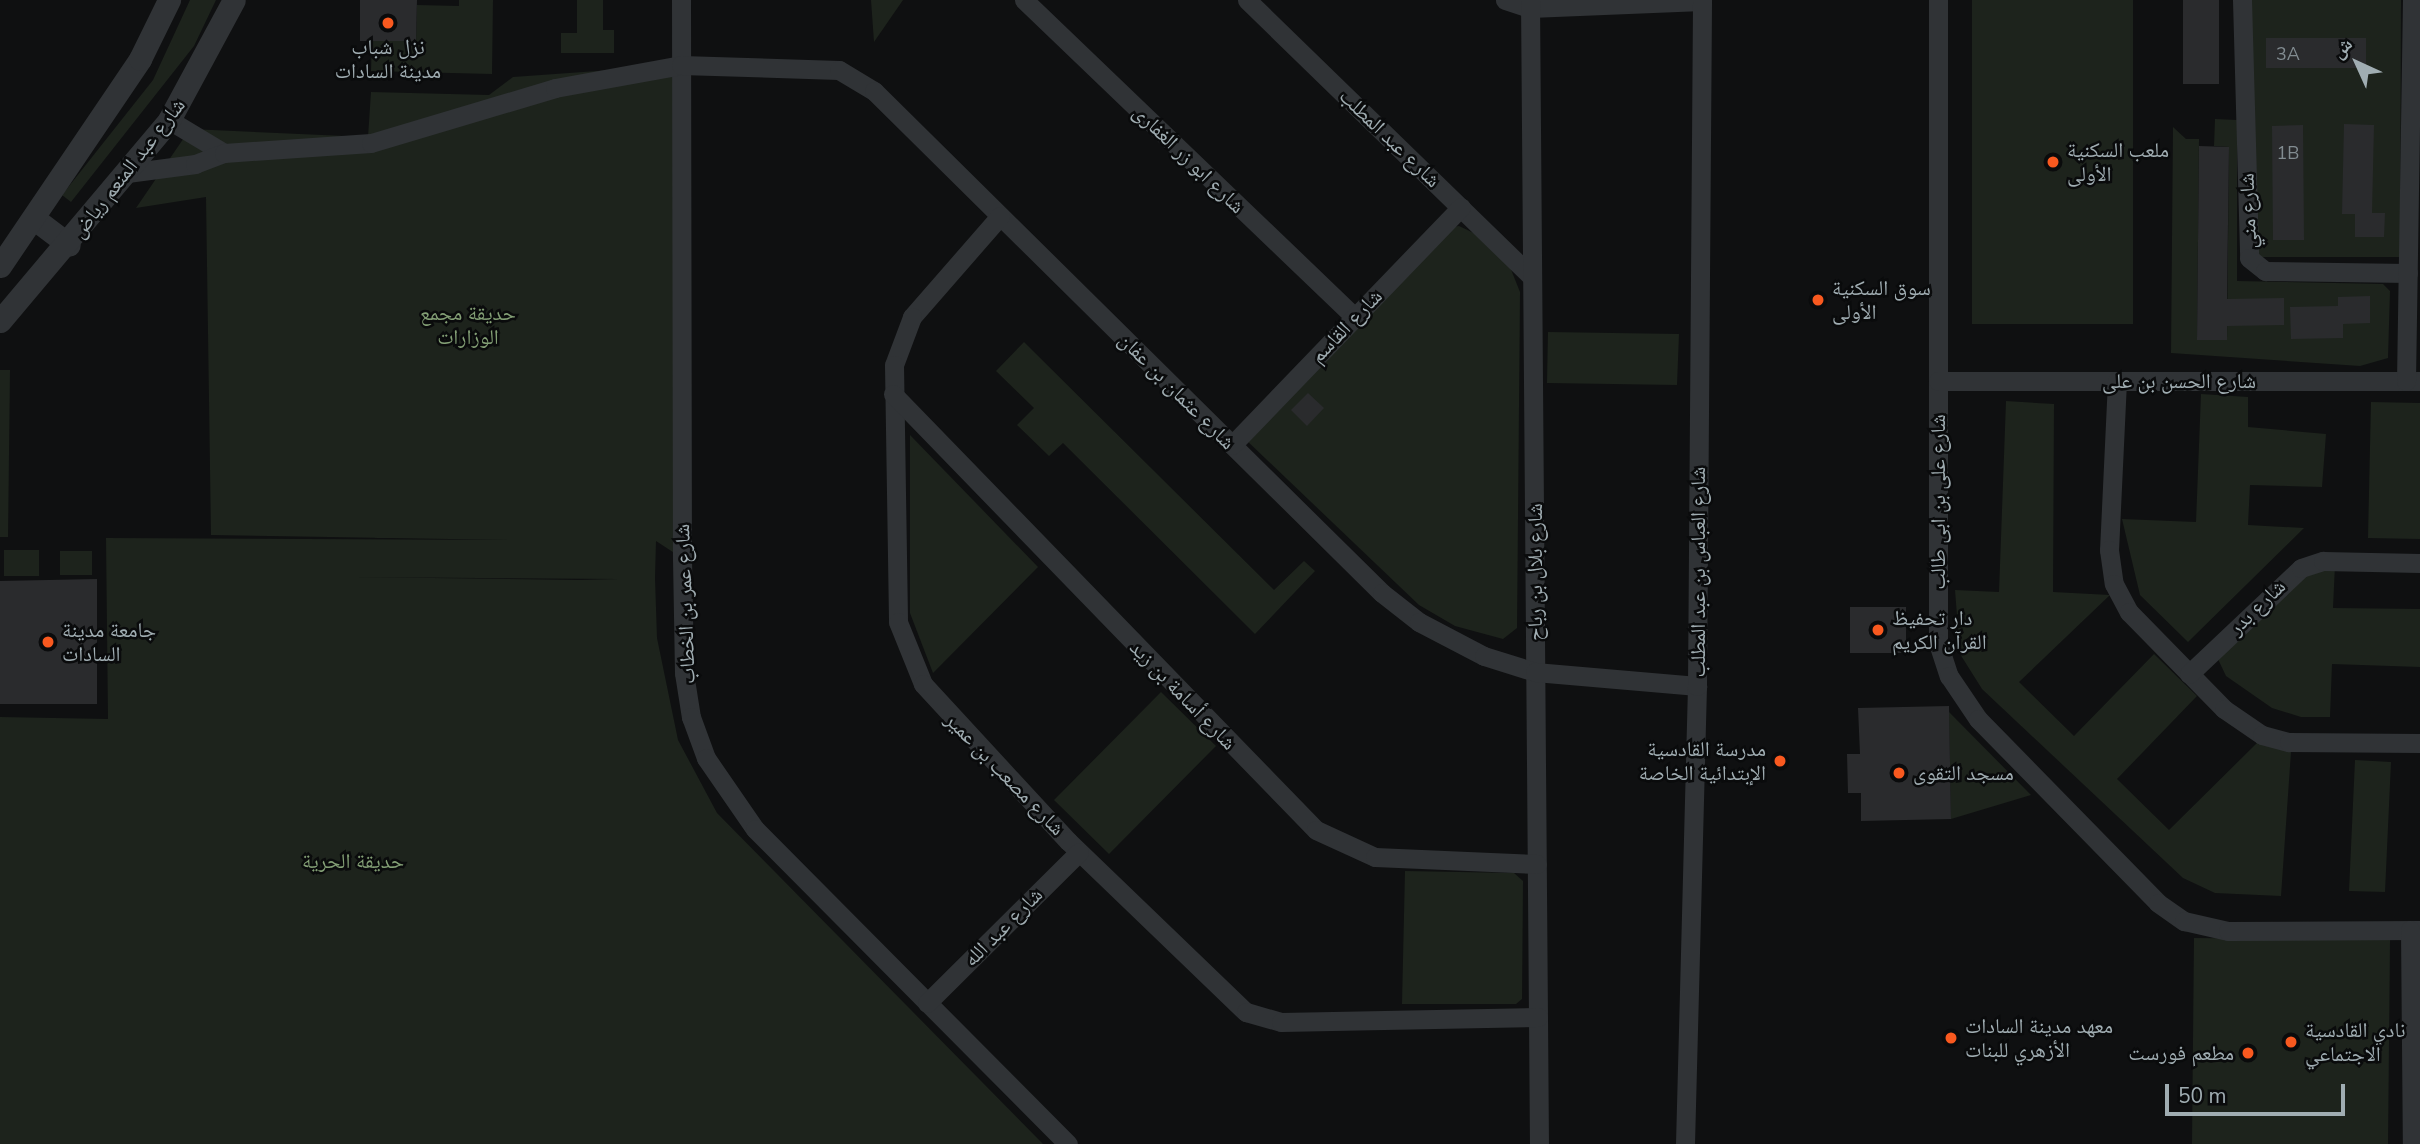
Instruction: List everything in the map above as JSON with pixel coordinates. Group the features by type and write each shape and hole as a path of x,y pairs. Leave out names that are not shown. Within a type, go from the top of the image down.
{"street":[{"name":"شارع عبد المنعم رياض","path":"0,266 36,220 140,59 169,0"},
{"name":"شارع عبد المنعم رياض","path":"0,321 69,245 169,121 234,0"},
{"name":"شارع عمر بن الخطاب","path":"681,0 682,570 684,673 691,716 727,795 927,1003 1068,1144"},
{"name":"شارع ابو زر الغفارى","path":"1024,0 1354,317"},
{"name":"شارع عبد المطلب","path":"1247,0 1532,276"},
{"path":"1505,0 1530,4 1702,0"},
{"name":"شارع العباس بن عبد المطلب","path":"1685,1144 1697,686 1702,0"},
{"name":"شارع على بن ابى طالب","path":"1938,0 1938,643 1949,676 1978,719 2158,903 2183,920 2228,931 2415,930"},
{"name":"شارع مني","path":"2242,0 2249,258 2265,271 2407,273"},
{"path":"2412,0 2407,273 2413,381"},
{"name":"شارع بلال بن رباح","path":"1530,4 1539,1144"},
{"name":"شارع عثمان بن عفان","path":"127,173 195,164 224,153 371,143 555,88 681,65 826,67 851,75 874,91 1232,445 1419,622 1484,656 1535,672 1697,686"},
{"path":"169,121 224,153"},
{"name":"شارع القاسم","path":"1232,445 1461,207"},
{"name":"شارع مصعب بن عمير","path":"1000,216 912,317 896,352 893,394 896,599 911,665 943,709 1079,852 1230,1002 1263,1019 1538,1017"},
{"path":"36,220 69,245"},
{"name":"شارع الحسن بن على","path":"1938,381 2413,381"},
{"path":"2117,381 2109,550 2113,583 2129,612 2236,720 2262,736 2289,742 2420,743"},
{"name":"شارع أسامة بن زيد","path":"893,394 1316,830 1375,857 1537,864"},
{"name":"شارع بدر","path":"2189,674 2301,568 2323,561 2420,563"},
{"name":"شارع عبد الله","path":"927,1003 1079,852"},
{"path":"2412,1144 2415,930"}],"green space":[{"path":"190,0 216,0 194,46 71,202 62,195 153,80"},
{"path":"459,0 493,0 492,74 371,71 372,40 416,41 417,5 459,6"},
{"path":"577,0 603,0 603,30 614,30 614,53 561,53 561,33 577,33"},
{"path":"871,0 903,0 874,42"},
{"name":"ملعب السكنية الأولى","path":"1972,0 2133,0 2133,324 1972,324"},
{"path":"2252,0 2401,0 2400,257 2251,257"},
{"name":"حديقة الحرية","path":"681,65 682,558 656,541 655,578 657,638 678,740 717,813 1043,1144 0,1144 0,717 108,719 106,538 512,540 211,535 206,197 136,208 190,129 368,137 371,92 489,95 513,77","holes":["354,577 618,579 580,580"]},
{"path":"2215,119 2237,120 2237,281 2383,284 2390,291 2388,358 2360,366 2171,353 2173,127 2186,139 2199,139 2197,340 2227,340 2229,147 2214,146"},
{"path":"1459,226 1480,236 1508,262 1520,292 1517,628 1503,639 1455,626 1419,605 1244,438 1445,228"},
{"path":"1548,332 1679,334 1677,385 1547,383"},
{"path":"1024,342 1274,590 1304,561 1315,571 1255,634 1063,443 1049,456 1017,425 1034,408 996,371"},
{"path":"0,370 10,370 8,537 0,537"},
{"path":"2201,394 2248,397 2248,427 2326,434 2322,487 2250,485 2248,525 2304,528 2188,642 2140,595 2122,519 2196,522"},
{"path":"2006,401 2054,404 2053,592 2110,595 2019,682 2074,736 2154,654 2197,696 2117,779 2169,830 2261,739 2291,752 2281,896 2215,893 2183,878 1982,689 1960,654 1955,590 1999,592"},
{"path":"2371,402 2420,403 2420,539 2368,538"},
{"path":"910,435 1038,567 933,673 910,613"},
{"path":"4,550 39,550 39,576 4,576"},
{"path":"60,551 92,551 92,575 60,575"},
{"path":"2335,565 2333,608 2420,609 2420,667 2332,664 2330,717 2301,717 2272,708 2226,676 2216,655 2306,568"},
{"path":"1161,692 1216,746 1109,854 1054,800"},
{"path":"1949,712 2031,795 1951,819"},
{"path":"2355,760 2391,762 2385,892 2349,891"},
{"path":"1405,871 1514,873 1523,881 1522,999 1516,1004 1402,1004"},
{"name":"نادي القادسية الاجتماعي","path":"2194,938 2390,940 2388,1144 2192,1144"}],"building":[{"name":"نزل شباب مدينة السادات","path":"360,0 417,0 416,41 360,41"},
{"path":"2183,0 2219,0 2219,84 2183,84"},
{"path":"2266,38 2366,38 2366,68 2266,68"},
{"path":"2344,124 2374,125 2372,213 2385,213 2384,237 2355,237 2355,214 2342,214"},
{"path":"2303,125 2304,240 2273,240 2272,126"},
{"path":"2199,146 2229,147 2227,299 2284,298 2284,325 2227,326 2227,340 2197,340"},
{"path":"2370,296 2370,323 2343,324 2343,338 2291,339 2290,307 2338,306 2338,297"},
{"path":"1308,393 1324,408 1307,426 1291,410"},
{"name":"جامعة مدينة السادات","path":"97,579 97,704 0,704 0,581"},
{"name":"دار تحفيظ القرآن الكريم","path":"1850,607 1906,607 1906,653 1850,653"},
{"name":"مسجد التقوى","path":"1949,706 1951,819 1861,821 1861,793 1848,793 1847,754 1860,754 1858,708"}],"place":[{"name":"نزل شباب مدينة السادات","path":"388,23"},
{"name":"ملعب السكنية الأولى","path":"2053,162"},
{"name":"سوق السكنية الأولى","path":"1818,300"},
{"name":"دار تحفيظ القرآن الكريم","path":"1878,630"},
{"name":"جامعة مدينة السادات","path":"48,642"},
{"name":"مدرسة القادسية الإبتدائية الخاصة","path":"1780,761"},
{"name":"مسجد التقوى","path":"1899,773"},
{"name":"معهد مدينة السادات الأزهري للبنات","path":"1951,1038"},
{"name":"نادي القادسية الاجتماعي","path":"2291,1042"},
{"name":"مطعم فورست","path":"2248,1053"}],"park label":[{"name":"حديقة مجمع الوزارات","path":"468,325"}]}
